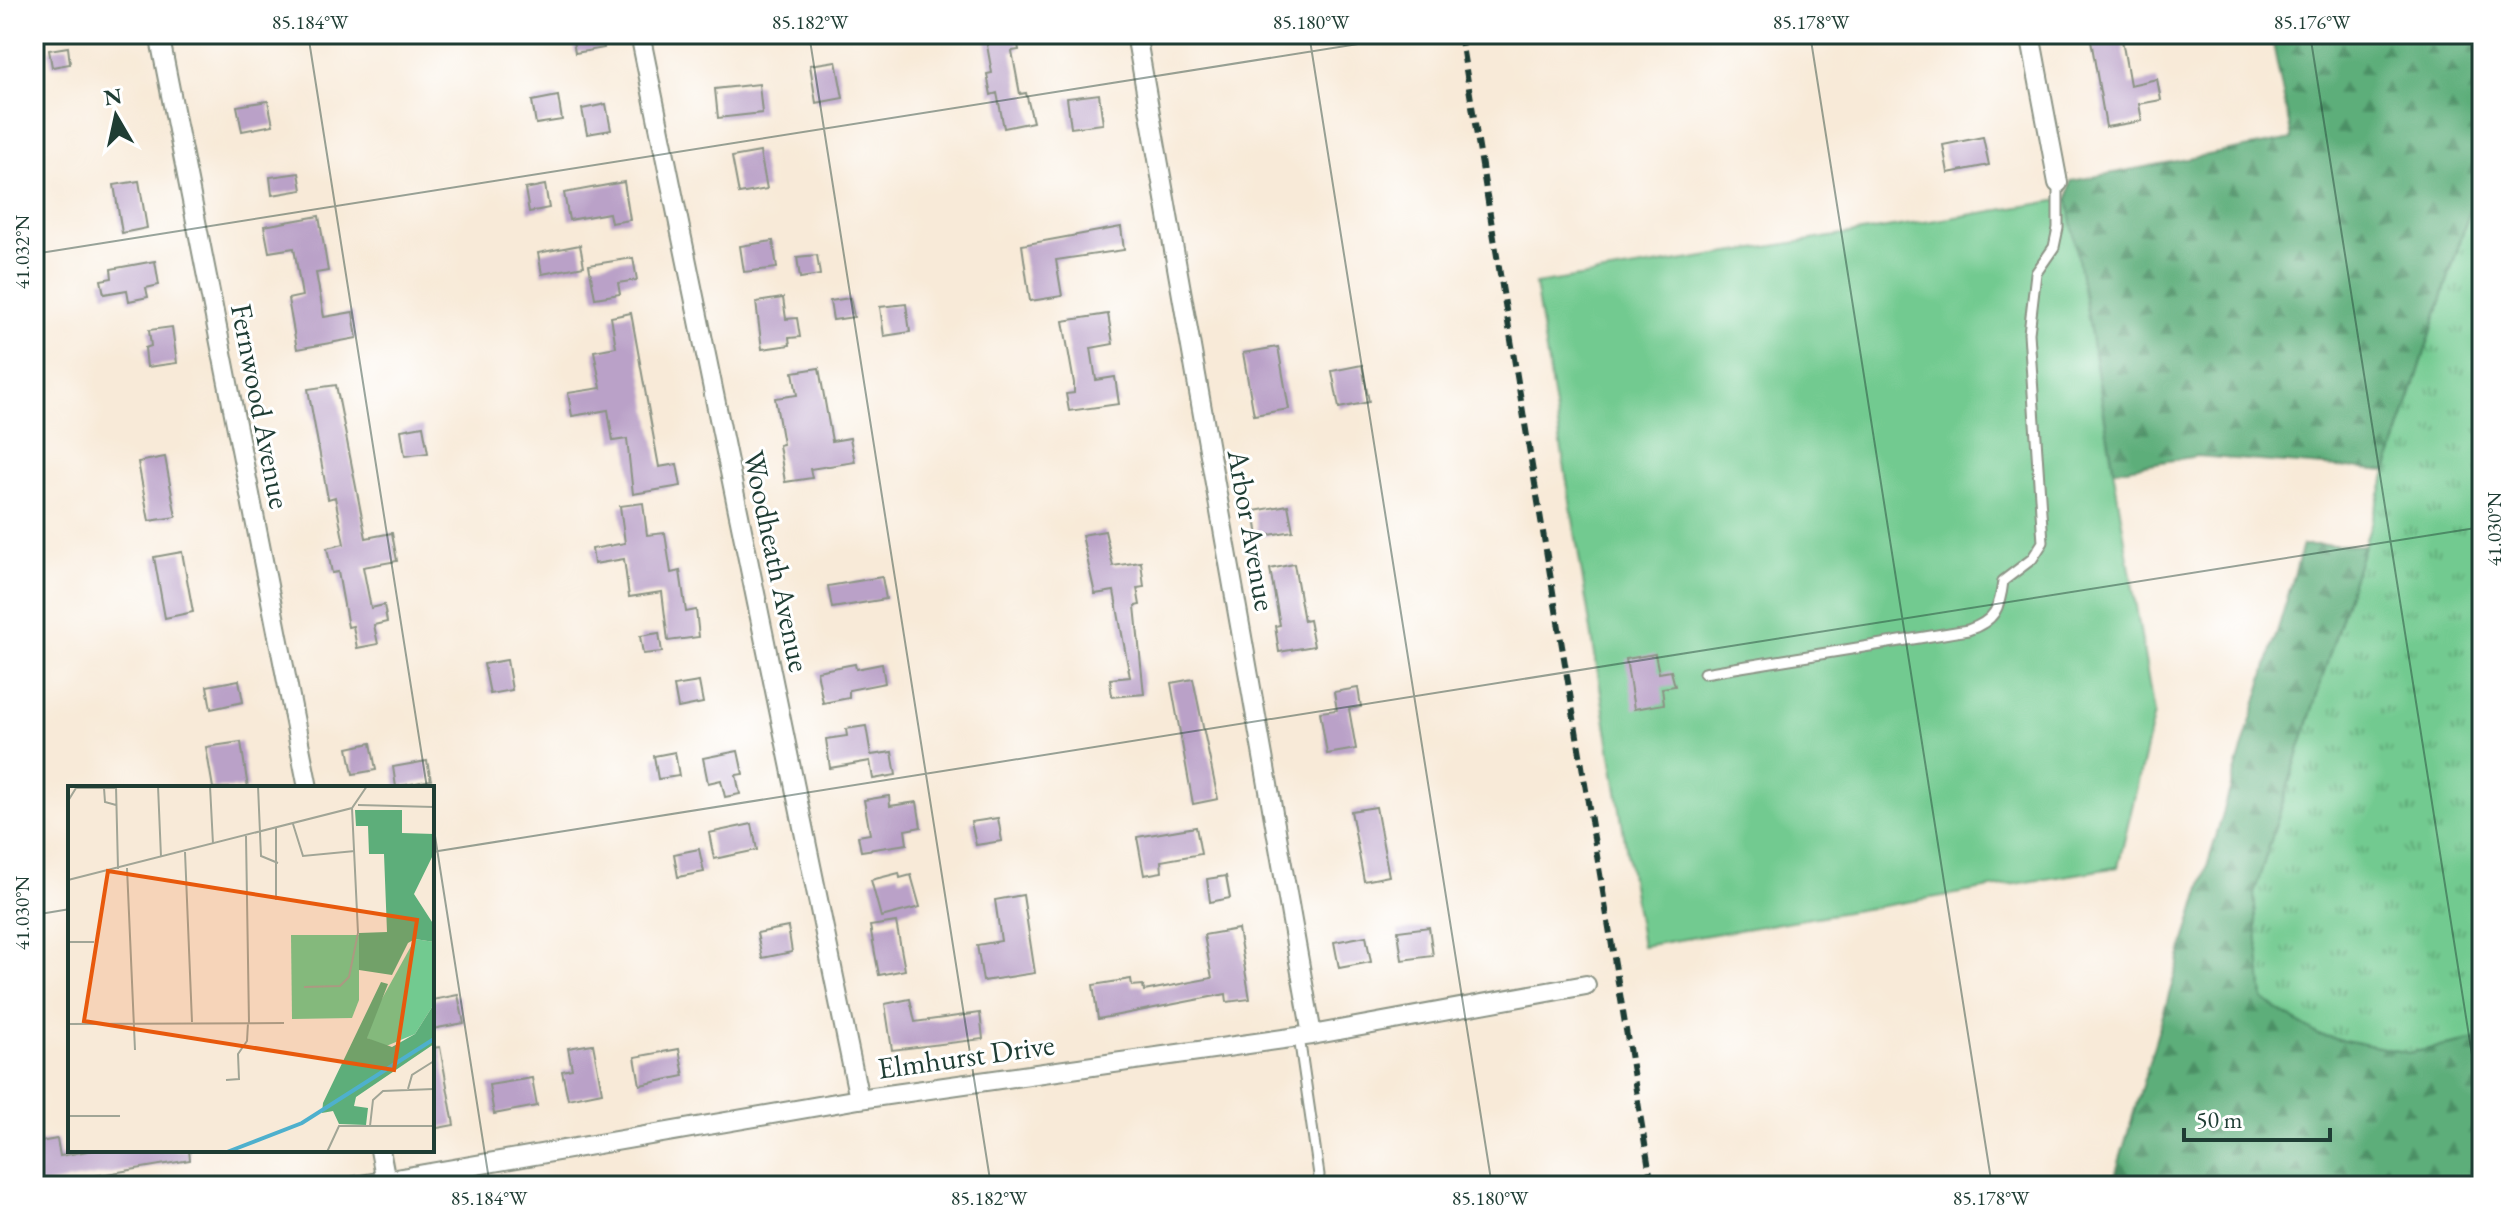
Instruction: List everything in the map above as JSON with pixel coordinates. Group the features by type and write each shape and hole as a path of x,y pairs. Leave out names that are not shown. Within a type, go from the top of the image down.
{"street":[{"name":"Fernwood Avenue","path":"159,34 308,786"},
{"name":"Woodheath Avenue","path":"640,34 859,1099"},
{"name":"Arbor Avenue","path":"1136,34 1306,1036"},
{"path":"2030,34 2058,183"},
{"name":"Elmhurst Drive","path":"355,1186 387,1183 859,1099 1306,1036 1586,985"},
{"path":"380,1152 387,1183"}],"lane":[{"path":"1704,673 1968,630 1985,624 1994,616 1999,607 2003,581 2032,559 2043,542 2029,333 2036,273 2054,247 2058,228 2058,183"},
{"path":"1306,1036 1319,1175 1317,1186"}],"green space":[{"path":"2271,34 2482,34 2482,190 2473,200 2387,471 2197,456 2114,470 2068,199 2071,181 2292,139"},
{"path":"2482,190 2482,1036 2477,1040 2408,1053 2319,1035 2263,1001 2254,894 2473,200"},
{"path":"2068,199 2154,714 2118,867 1642,946 1535,284"},
{"path":"2303,545 2364,545 2254,894 2263,1000 2319,1035 2408,1053 2477,1040 2482,1036 2482,1186 2112,1186"}],"building":[{"path":"572,34 602,34 604,48 575,53"},
{"path":"985,34 1016,34 1019,50 1012,51 1020,94 1026,93 1033,122 1004,128 997,93 991,95 987,74 992,73"},
{"path":"2090,34 2121,34 2130,85 2157,79 2161,100 2139,104 2142,121 2106,127"},
{"path":"68,47 70,64 52,67 49,50"},
{"path":"836,61 843,98 816,103 810,65"},
{"path":"759,84 762,113 718,118 715,89"},
{"path":"1099,94 1103,124 1071,128 1067,98"},
{"path":"558,96 562,120 536,124 532,101"},
{"path":"268,101 273,125 242,131 237,106"},
{"path":"606,104 611,130 587,134 582,109"},
{"path":"1983,137 1989,165 1948,173 1943,145"},
{"path":"760,152 767,189 739,194 732,157"},
{"path":"299,173 302,190 272,195 270,177"},
{"path":"139,181 147,228 122,233 114,185"},
{"path":"624,182 630,220 611,223 609,213 569,220 564,193"},
{"path":"545,185 549,208 529,212 525,189"},
{"path":"319,216 328,271 316,273 324,317 353,312 357,338 297,349 288,299 302,296 294,248 269,252 264,226"},
{"path":"1121,227 1124,250 1056,260 1062,296 1030,301 1022,245"},
{"path":"773,241 777,268 744,272 740,246"},
{"path":"580,245 584,266 542,274 538,253"},
{"path":"817,255 820,275 800,278 797,257"},
{"path":"633,258 637,280 618,283 620,294 595,298 589,265"},
{"path":"155,261 159,285 146,288 148,297 129,301 127,290 104,294 101,280 112,278 111,269"},
{"path":"783,298 786,319 797,318 800,337 789,338 790,345 762,349 756,302"},
{"path":"850,298 854,317 833,320 830,301"},
{"path":"906,304 910,332 884,336 880,307"},
{"path":"631,313 659,467 677,464 681,486 633,494 627,439 613,441 608,410 572,416 568,393 601,388 594,351 616,347 611,317"},
{"path":"1108,314 1113,344 1091,348 1096,380 1115,377 1119,404 1069,411 1066,394 1074,393 1074,383 1063,321"},
{"path":"172,327 177,363 147,367 145,348 151,346 149,330"},
{"path":"1278,347 1289,409 1254,415 1243,353"},
{"path":"1362,365 1369,402 1339,408 1332,371"},
{"path":"819,368 832,441 850,438 855,462 810,469 812,478 785,482 779,445 783,444 775,398 797,395 793,372"},
{"path":"336,385 366,538 392,533 397,561 363,567 371,608 384,605 387,622 374,625 378,644 357,648 353,626 348,627 338,572 332,573 327,548 344,544 335,497 328,499 308,389"},
{"path":"423,426 428,453 405,456 401,430"},
{"path":"165,457 176,517 149,521 138,462"},
{"path":"643,503 647,535 665,533 671,573 680,571 686,612 696,610 699,637 668,641 662,592 629,597 624,559 594,564 592,549 625,543 620,506"},
{"path":"1288,505 1293,531 1258,537 1254,511"},
{"path":"1105,531 1113,566 1141,562 1144,587 1137,588 1140,605 1135,606 1144,694 1112,697 1110,679 1130,677 1114,591 1095,594 1082,535"},
{"path":"182,552 193,612 165,618 154,557"},
{"path":"1294,564 1304,621 1309,620 1314,646 1279,652 1275,626 1280,625 1270,569"},
{"path":"882,577 886,599 832,608 828,586"},
{"path":"659,633 662,652 643,654 640,636"},
{"path":"1655,654 1659,673 1671,671 1675,686 1662,688 1664,704 1634,709 1626,659"},
{"path":"507,660 512,690 490,694 484,664"},
{"path":"855,664 856,669 882,664 885,683 849,690 849,698 823,703 817,671"},
{"path":"1193,679 1218,799 1193,804 1171,683"},
{"path":"239,680 243,702 211,709 207,686"},
{"path":"699,682 703,703 678,708 674,686"},
{"path":"1358,688 1361,707 1349,709 1356,749 1327,754 1320,712 1337,710 1334,692"},
{"path":"866,726 871,755 892,752 896,775 873,779 870,761 830,768 826,739 847,736 846,729"},
{"path":"241,742 248,786 213,786 206,747"},
{"path":"371,743 376,770 353,774 348,748"},
{"path":"738,751 743,774 736,775 740,794 725,797 721,780 708,783 703,758"},
{"path":"675,752 679,776 658,779 654,756"},
{"path":"427,761 431,780 396,786 393,767"},
{"path":"889,796 890,806 917,802 921,827 905,830 907,844 861,851 858,836 870,834 864,800"},
{"path":"1376,807 1389,876 1364,881 1351,811"},
{"path":"998,818 1002,841 976,845 971,822"},
{"path":"752,824 757,850 714,859 709,833"},
{"path":"1196,827 1201,854 1161,861 1162,872 1144,875 1137,837"},
{"path":"699,849 704,872 678,877 674,854"},
{"path":"899,873 900,878 911,875 920,907 881,917 871,880"},
{"path":"1226,876 1230,898 1210,902 1207,879"},
{"path":"1023,895 1035,973 983,981 977,945 1001,941 995,900"},
{"path":"896,922 905,970 879,975 870,926"},
{"path":"788,927 792,952 762,958 757,933"},
{"path":"1429,927 1433,956 1402,960 1398,931"},
{"path":"1238,929 1250,999 1227,1002 1226,994 1098,1019 1093,985 1131,979 1132,986 1143,985 1144,991 1212,978 1204,935"},
{"path":"1366,936 1371,962 1339,968 1334,942"},
{"path":"458,995 464,1023 434,1029 434,1000"},
{"path":"910,999 915,1022 980,1013 983,1039 892,1050 885,1004"},
{"path":"593,1044 602,1092 568,1099 562,1071 572,1069 568,1048"},
{"path":"440,1047 454,1125 434,1129 434,1048"},
{"path":"679,1049 684,1076 640,1085 635,1057"},
{"path":"532,1078 537,1106 494,1114 489,1085"},
{"path":"57,1139 60,1156 82,1152 189,1152 190,1160 35,1186 34,1143"}],"railway":[{"path":"1460,34 1652,1186"}]}
